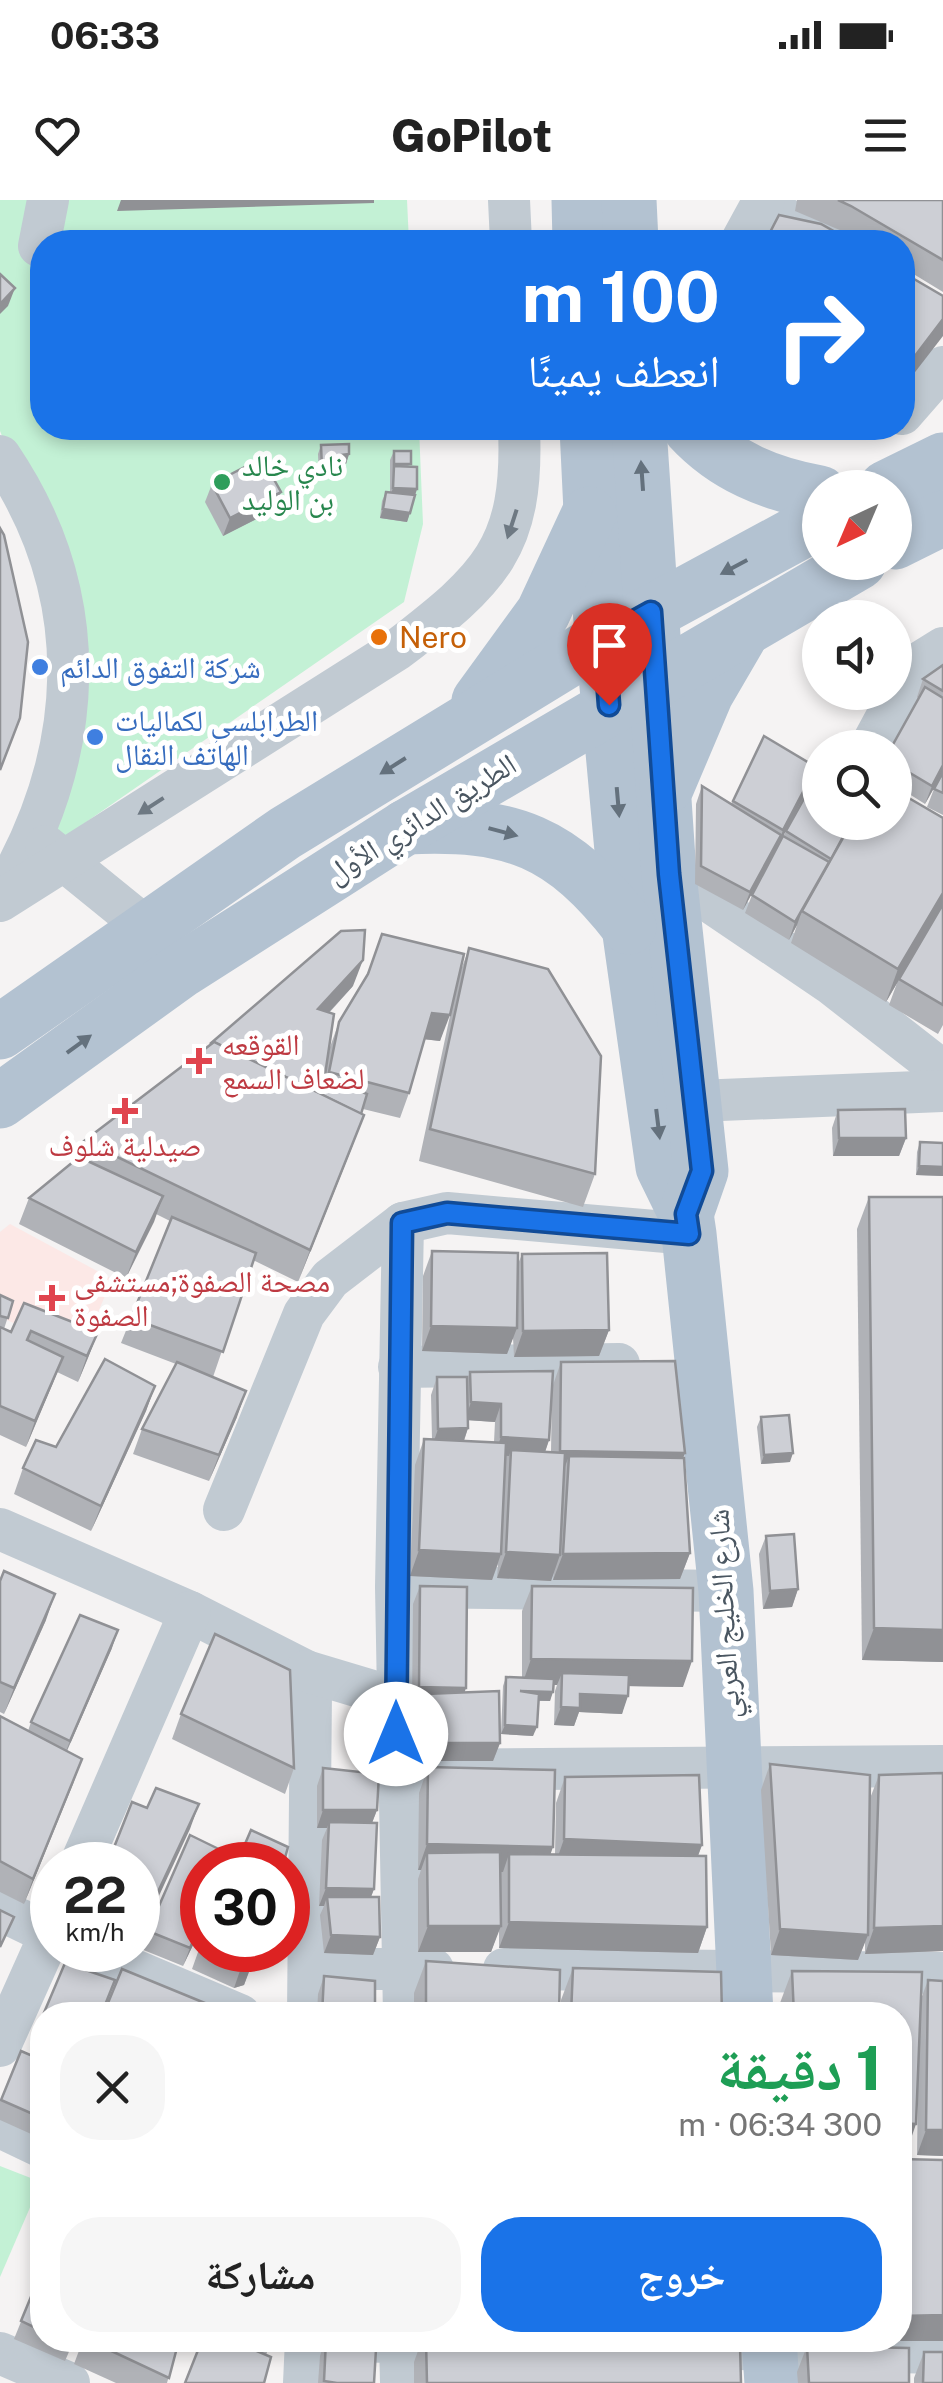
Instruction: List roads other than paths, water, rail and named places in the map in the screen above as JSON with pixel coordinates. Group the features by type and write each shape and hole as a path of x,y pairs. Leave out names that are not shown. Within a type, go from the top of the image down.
{"main road":[{"path":"579,200 580,230"},
{"path":"630,200 630,230"},
{"name":"شارع الخليج العربي","path":"588,440 591,511 604,638 632,691 663,798 702,1171 688,1224"},
{"name":"شارع الخليج العربي","path":"640,440 651,612 632,691 630,927 663,1167 688,1224 704,1364 726,1590 745,1993"},
{"path":"701,440 778,486 802,491"},
{"path":"912,475 943,460"},
{"path":"460,724 544,613 591,511"},
{"path":"912,534 943,518"},
{"name":"الطريق الدائري الأول","path":"0,1032 285,832 604,638 802,531"},
{"name":"الطريق الدائري الأول","path":"0,1101 182,970 406,827 632,691 829,580"},
{"path":"663,798 706,694 742,632"},
{"path":"406,827 494,828 538,843 606,898 630,927"}],"street":[{"path":"41,230 48,200"},
{"path":"509,200 510,230"},
{"path":"747,230 762,202 806,230"},
{"path":"915,399 943,367"},
{"path":"0,899 68,860 398,649 442,615 506,543 517,510 519,440"},
{"path":"0,456 20,486 45,542 64,606 70,669 56,781 0,899"},
{"path":"880,730 914,666 943,648"},
{"path":"32,837 68,860 147,928"},
{"path":"669,874 830,983 943,1071"},
{"path":"697,1101 943,1091"},
{"path":"224,1510 304,1314 330,1279 402,1223 447,1213 688,1224"},
{"path":"402,1223 396,1770 404,2002"},
{"path":"400,1367 704,1364"},
{"path":"0,1529 190,1612 306,1671 396,1698"},
{"path":"396,1587 726,1590"},
{"path":"90,1842 190,1612"},
{"path":"306,1671 310,1690 310,1842"},
{"path":"396,1770 943,1766"},
{"path":"0,1910 30,1923"},
{"path":"310,1969 404,1969 745,1993 943,1973"},
{"path":"0,2046 41,1972"},
{"path":"141,1972 210,2002"},
{"path":"309,2002 310,1972"},
{"path":"0,2127 30,2141"},
{"path":"304,2383 305,2352"},
{"path":"400,2355 435,2352"},
{"path":"702,2352 770,2357 943,2353"},
{"path":"0,2353 68,2383"}],"place":[{"name":"نادي خالد بن الوليد","path":"222,482"},
{"name":"Nero","path":"379,637"},
{"name":"شركة التفوق الدائم","path":"40,667"},
{"name":"الطرابلسي لكماليات الهاتف النقال","path":"95,737"},
{"name":"القوقعه لضعاف السمع","path":"199,1061"},
{"name":"صيدلية شلوف","path":"125,1111"},
{"name":"مصحة الصفوة;مستشفى الصفوة","path":"52,1298"}]}
